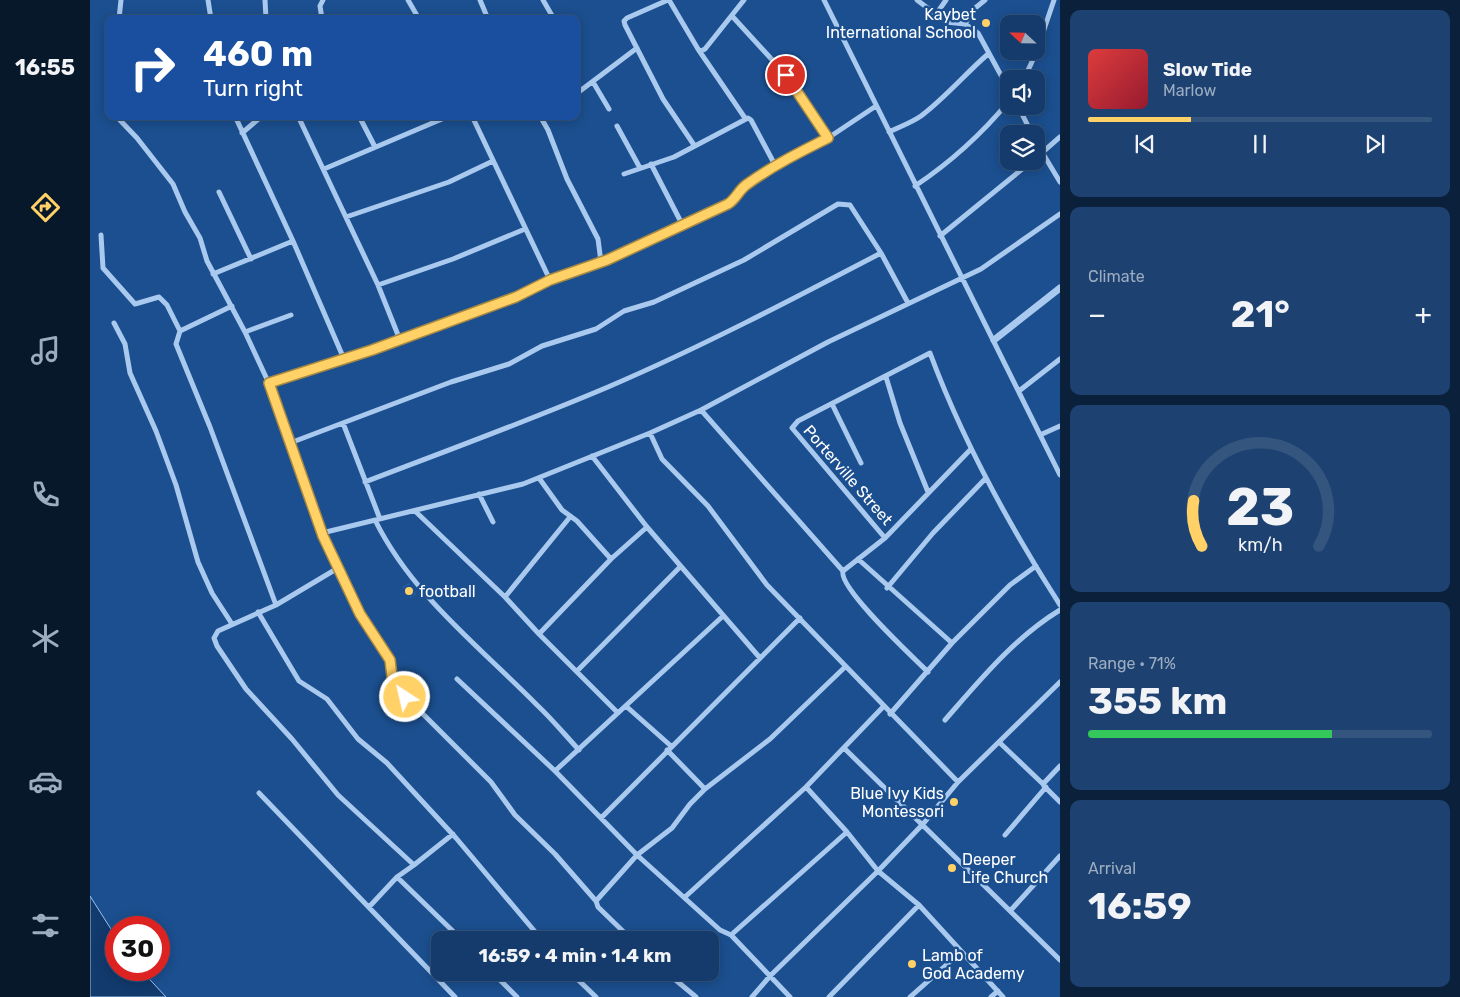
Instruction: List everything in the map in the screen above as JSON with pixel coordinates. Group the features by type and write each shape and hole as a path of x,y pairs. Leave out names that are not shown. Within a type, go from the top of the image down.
{"street":[{"path":"119,15 121,0"},
{"path":"208,0 210,15"},
{"path":"265,0 266,15"},
{"path":"321,15 320,6 323,0"},
{"path":"408,0 417,15"},
{"path":"480,0 486,15"},
{"path":"543,0 552,15"},
{"path":"694,146 663,99 624,21 641,10 669,0 745,118 751,120 775,165"},
{"path":"701,52 744,0"},
{"path":"824,0 1060,475"},
{"path":"917,0 946,22 965,24 978,33 1000,75"},
{"path":"936,13 946,0"},
{"path":"965,24 974,9 985,0"},
{"path":"1028,70 1054,0"},
{"path":"732,16 786,75 828,138"},
{"path":"580,91 637,48"},
{"path":"889,132 919,117 935,104 966,72 988,54"},
{"path":"593,82 609,109"},
{"path":"269,383 400,340 516,297 550,280 601,262 728,204 737,198 744,187 775,165 828,138 876,106"},
{"path":"915,186 941,169 977,138 1000,111"},
{"path":"624,174 674,157 745,118"},
{"path":"120,120 138,138 172,184 200,238 214,274 232,306 269,383 322,533 364,621 390,660 393,684 491,782 516,815 555,854 596,901 598,908 622,931"},
{"path":"236,120 293,240 344,359"},
{"path":"242,133 257,120"},
{"path":"300,120 378,285 400,340"},
{"path":"361,120 375,147"},
{"path":"324,169 439,120"},
{"path":"474,120 550,280"},
{"path":"542,120 567,179 598,239 601,262"},
{"path":"617,126 640,168"},
{"path":"1045,150 1060,136"},
{"path":"1045,158 1060,182"},
{"path":"346,217 449,182 493,161"},
{"path":"651,164 682,224"},
{"path":"940,236 1021,170"},
{"path":"220,192 251,259"},
{"path":"290,442 451,382 510,364 542,346 596,329 624,311 654,302 744,260 838,204 850,205 881,253 908,303"},
{"path":"322,533 415,511 539,478 650,433 701,410 828,342 981,269 1060,214"},
{"path":"378,285 453,259 525,229"},
{"path":"101,235 102,268 135,304 159,298 167,305 180,330"},
{"path":"214,274 293,240"},
{"path":"365,482 517,425 610,386 725,334 881,253"},
{"path":"994,340 1060,288"},
{"path":"232,306 180,330 176,339 176,346 210,427 276,604"},
{"path":"245,332 291,315"},
{"path":"114,323 124,344 130,373 156,431 172,476 198,562 212,593 232,624"},
{"path":"861,463 832,404 930,353 986,478 1060,605"},
{"path":"1019,391 1060,359"},
{"path":"886,377 900,423 928,492"},
{"name":"Porterville Street","path":"832,404 798,421 792,428 885,538"},
{"path":"701,410 843,571 843,580 859,600 928,672"},
{"path":"343,423 377,520 393,554 421,590 473,645 537,705 579,750"},
{"path":"1040,435 1060,426"},
{"path":"650,433 662,459 708,506 767,585 883,707 958,782"},
{"path":"843,571 885,538 972,449"},
{"path":"592,456 646,527 760,658"},
{"path":"539,478 558,506 577,521 611,559"},
{"path":"887,588 933,533 986,478"},
{"path":"479,494 493,522"},
{"path":"415,511 505,596 539,634 618,713"},
{"path":"505,596 570,517"},
{"path":"539,634 611,559 646,527"},
{"path":"858,560 887,588 952,643"},
{"path":"890,714 952,643 1010,585 1036,566"},
{"path":"577,671 680,567"},
{"path":"338,568 276,604 232,624 218,632 214,638 221,655 241,683 292,739 338,795 414,865"},
{"path":"945,720 989,669 1038,625 1060,610"},
{"path":"258,612 299,681 327,699 358,739 387,763 453,834 534,931"},
{"path":"555,771 723,616"},
{"path":"601,818 800,618"},
{"path":"596,901 637,855 672,828 690,804 770,739 845,667"},
{"path":"457,679 555,771 637,855 720,930 731,935 790,997"},
{"path":"752,997 770,976 878,871 923,824 958,782 1060,682"},
{"path":"626,707 669,748 705,790"},
{"path":"685,897 806,786 883,707"},
{"path":"999,742 1060,802"},
{"path":"844,748 1060,960"},
{"path":"1005,835 1060,766"},
{"path":"806,786 847,832 878,871 919,905 1003,997"},
{"path":"259,793 455,997"},
{"path":"731,935 847,832"},
{"path":"368,907 397,878 453,834"},
{"path":"1010,910 1060,856"},
{"path":"397,878 453,931"},
{"path":"829,997 919,905"},
{"path":"910,997 961,952"},
{"path":"501,981 517,997"},
{"path":"579,981 596,997"},
{"path":"677,981 696,997"},
{"path":"991,997 998,991"}],"shaded area":[{"name":"football","path":"409,583 416,594 410,598 402,587"},
{"path":"90,896 105,920 105,981 151,981 166,997 90,997"}],"place":[{"name":"Kaybet International School","path":"986,23"},
{"name":"football","path":"409,591"},
{"name":"Blue Ivy Kids Montessori","path":"954,802"},
{"name":"Deeper Life Church","path":"952,868"},
{"name":"Lamb of God Academy","path":"912,964"}],"route":[{"path":"405,697 393,684 390,660 360,614 323,536 306,493 269,383 372,350 516,297 550,280 607,260 728,204 737,198 744,187 775,165 828,138 786,75"}]}
